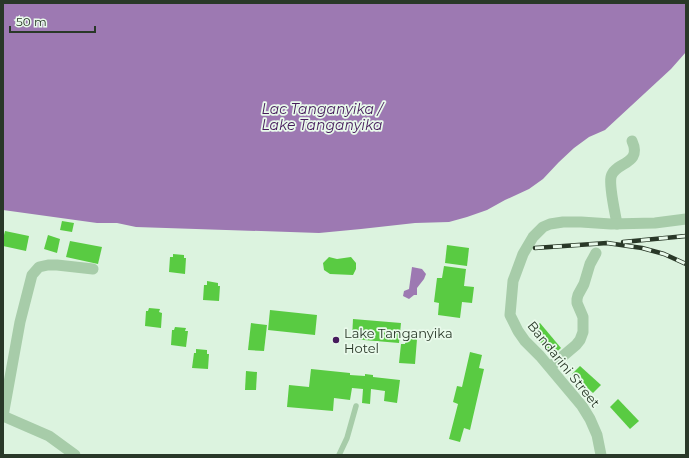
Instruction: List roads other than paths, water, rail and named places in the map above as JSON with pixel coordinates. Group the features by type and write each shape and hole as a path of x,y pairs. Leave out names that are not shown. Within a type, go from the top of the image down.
{"street":[{"path":"617,224 611,177 613,172 633,157 635,146 632,140"},
{"name":"Bandarini Street","path":"601,455 597,435 582,406 518,331 510,315 513,282 523,254 533,237 542,227 550,224 563,222 617,224 655,223 686,219"},
{"path":"550,367 580,340 582,332 582,317 577,299 584,284 590,264 596,253"},
{"path":"75,455 49,436 3,416 20,322 32,275 40,267 56,264 93,269"}],"lane":[{"path":"339,455 347,438 356,406"}],"water":[{"name":"Lac Tanganyika / Lake Tanganyika","path":"3,3 686,3 686,52 671,69 605,130 589,137 574,148 543,179 529,189 487,210 467,217 449,222 415,223 319,233 136,227 117,223 97,223 3,210"},
{"path":"412,267 422,269 426,274 417,288 417,295 414,295 409,299 403,296 404,291 409,289"}],"railway":[{"path":"623,242 686,236"},
{"path":"535,248 607,243 642,248 664,254 686,264"}],"place":[{"name":"Lake Tanganyika Hotel","path":"336,340"}]}
